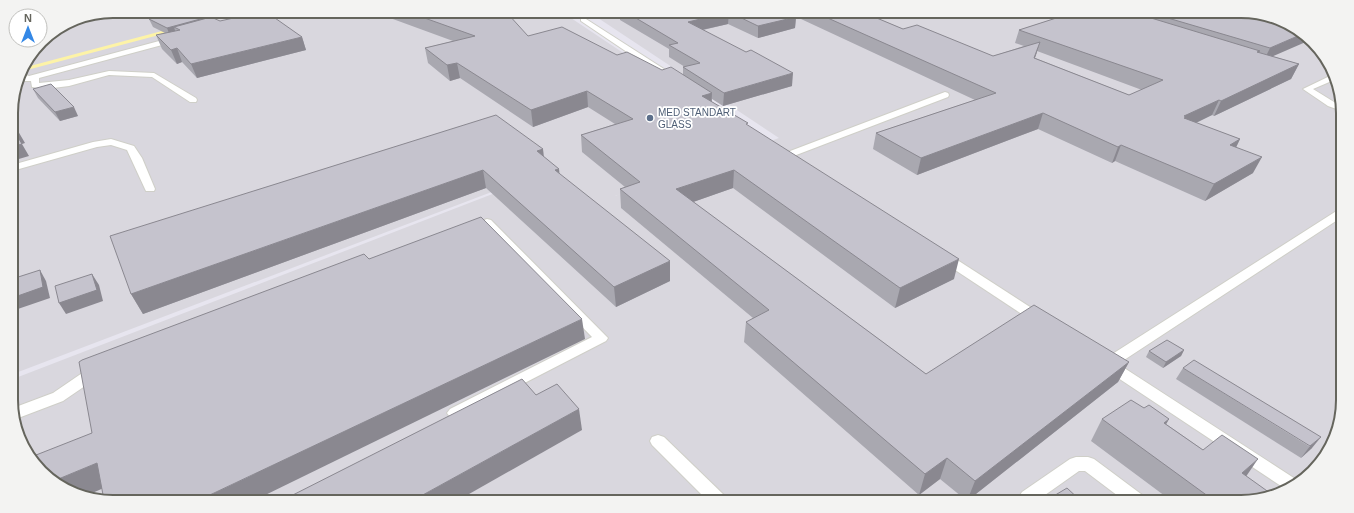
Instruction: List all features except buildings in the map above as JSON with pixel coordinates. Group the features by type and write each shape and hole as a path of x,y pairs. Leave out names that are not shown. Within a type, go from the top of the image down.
{"street":[{"path":"241,21 251,18"},
{"path":"583,18 583,20 669,76"},
{"path":"25,76 31,78 180,37"},
{"path":"31,78 35,85 45,86 69,83 109,73 154,75 193,100"},
{"path":"1330,79 1307,89 1335,106"},
{"path":"801,163 784,152 945,95"},
{"path":"18,166 96,144 111,142 131,148 137,158 150,189"},
{"path":"1288,482 1104,362 1336,216"},
{"path":"445,418 602,338 488,222 458,233"},
{"path":"936,252 1048,325"},
{"path":"19,412 58,397 99,369 106,366"},
{"path":"658,441 713,495"},
{"path":"1031,495 1076,464 1088,464 1130,495"}],"shaded area":[{"path":"107,18 571,18 758,143 615,196 779,138 598,18 1241,18 1265,21 1277,25 1299,38 1316,55 1329,77 1333,89 1336,113 1336,400 1333,424 1320,453 1304,471 1283,485 1271,490 1247,495 113,495 89,492 60,479 42,463 28,442 23,430 19,412 18,377 547,173 547,171 18,372 18,107 21,89 25,77 34,60 44,48 48,48 48,44 60,34 77,25 89,21"}],"waterway":[{"path":"209,20 216,18"},
{"path":"30,68 168,31"}],"place":[{"name":"MED STANDART GLASS","path":"650,118"}]}
